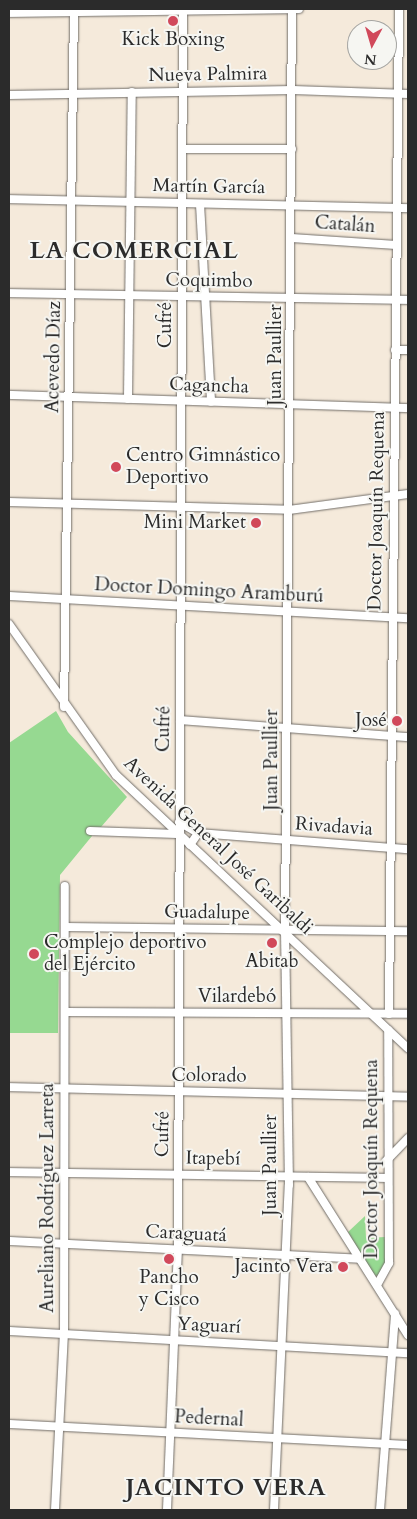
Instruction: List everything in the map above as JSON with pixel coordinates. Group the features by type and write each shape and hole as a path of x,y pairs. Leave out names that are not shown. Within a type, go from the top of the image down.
{"street":[{"name":"Juan Paullier","path":"274,1510 288,1177 285,932 288,840 292,405 292,9"},
{"path":"9,13 74,10 299,9"},
{"name":"Doctor Joaquín Requena","path":"389,1014 399,9"},
{"name":"Acevedo Díaz","path":"64,707 70,397 74,10"},
{"name":"Cufré","path":"167,1510 178,1250 180,1092 181,929 179,822 182,605 182,297 185,149 184,10"},
{"name":"Nueva Palmira","path":"9,95 185,90 293,90 408,94"},
{"path":"128,399 132,92"},
{"path":"185,149 292,149"},
{"name":"Martín García","path":"9,199 183,204 397,206 408,208"},
{"path":"200,204 211,402"},
{"name":"Catalán","path":"292,238 396,244"},
{"name":"Coquimbo","path":"9,293 408,300"},
{"path":"395,350 408,350"},
{"name":"Cagancha","path":"9,395 408,408"},
{"path":"9,502 290,510 408,494"},
{"name":"Doctor Domingo Aramburú","path":"9,596 408,618"},
{"name":"Avenida General José Garibaldi","path":"9,624 64,707 116,775 408,1048"},
{"path":"180,720 408,737"},
{"path":"157,831 162,819"},
{"name":"Rivadavia","path":"179,822 198,833 408,849"},
{"path":"90,831 157,831 179,835"},
{"path":"190,845 198,833"},
{"name":"Aureliano Rodríguez Larreta","path":"55,1510 64,1334 65,886"},
{"name":"Guadalupe","path":"65,927 285,932 408,931"},
{"name":"Vilardebó","path":"66,1012 408,1014"},
{"name":"Doctor Joaquín Requena","path":"377,1285 389,1263 386,1178 388,1030"},
{"name":"Colorado","path":"9,1087 408,1097"},
{"path":"386,1161 408,1138"},
{"name":"Itapebí","path":"9,1172 386,1178"},
{"path":"308,1177 408,1335"},
{"name":"Caraguatá","path":"9,1241 361,1259"},
{"path":"380,1510 389,1352 395,1314"},
{"name":"Yaguarí","path":"9,1330 408,1354"},
{"name":"Pedernal","path":"9,1424 169,1434 408,1445"}],"green space":[{"name":"Complejo deportivo del Ejército","path":"56,711 68,732 127,797 101,827 87,828 92,836 60,875 58,1033 9,1033 9,743"},
{"path":"365,1216 366,1238 385,1237 386,1261 379,1276 373,1275 348,1232"}],"place":[{"name":"Kick Boxing","path":"173,21"},
{"name":"Centro Gimnástico Deportivo","path":"116,467"},
{"name":"Mini Market","path":"256,523"},
{"name":"José","path":"397,721"},
{"name":"Abitab","path":"272,943"},
{"name":"Complejo deportivo del Ejército","path":"34,954"},
{"name":"Pancho y Cisco","path":"169,1259"},
{"name":"Jacinto Vera","path":"343,1267"}],"district":[{"name":"LA COMERCIAL","path":"134,251"},
{"name":"JACINTO VERA","path":"226,1488"}]}
